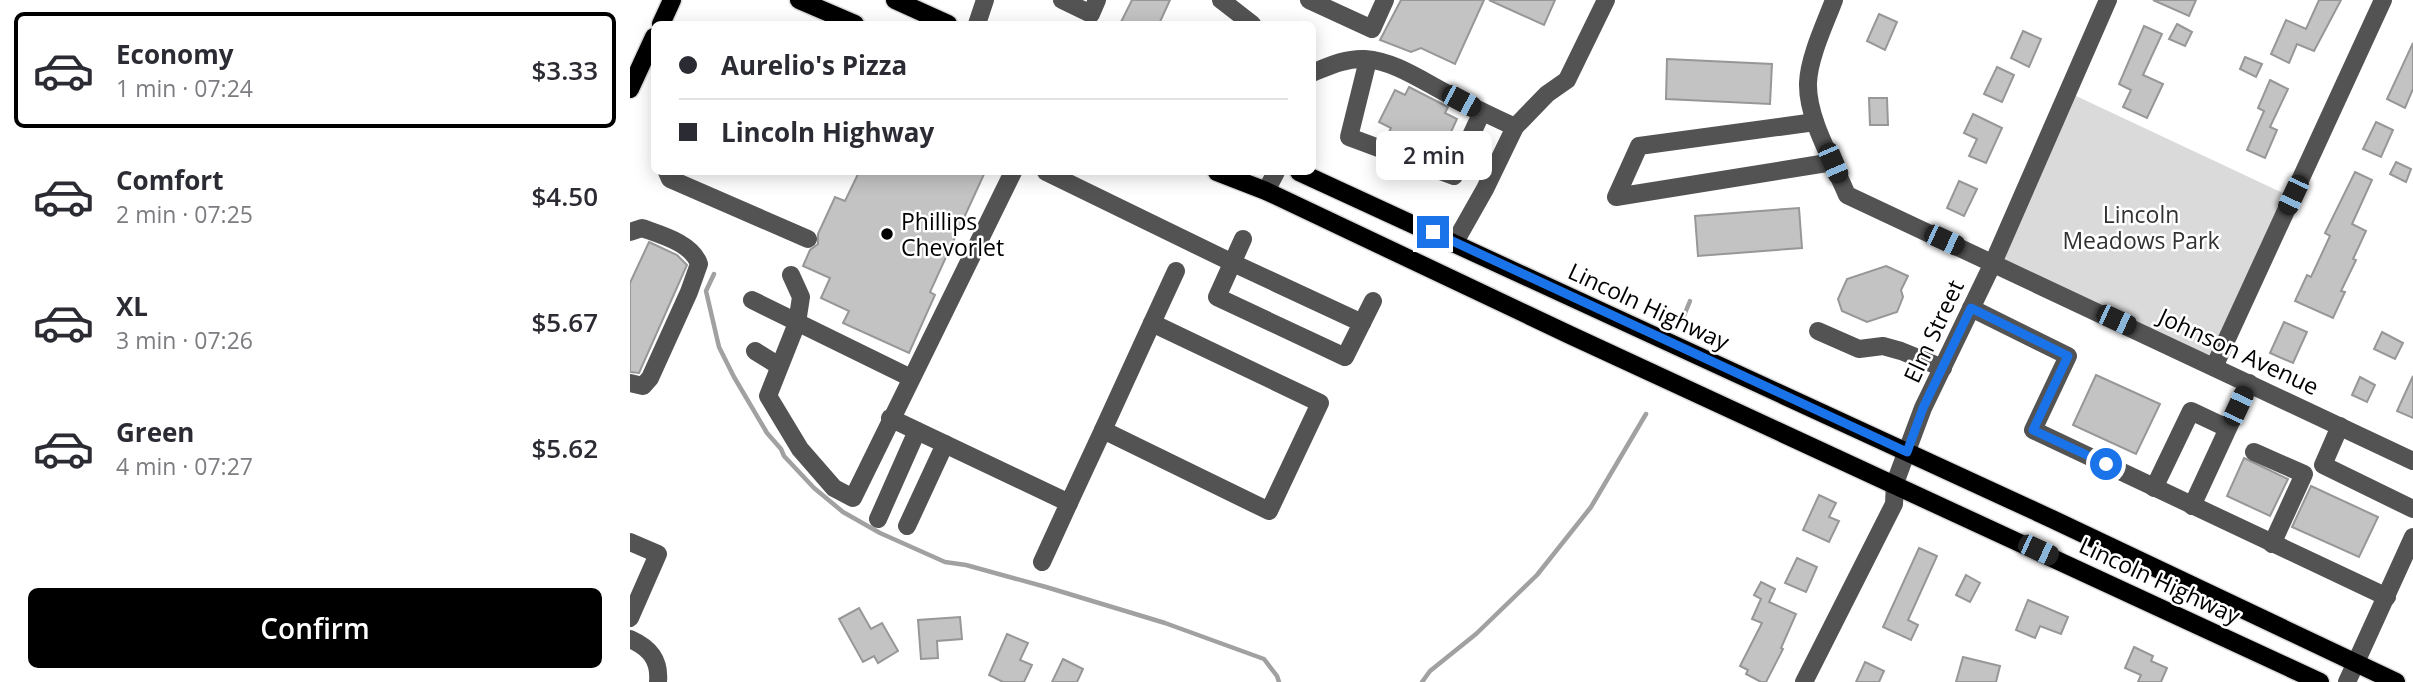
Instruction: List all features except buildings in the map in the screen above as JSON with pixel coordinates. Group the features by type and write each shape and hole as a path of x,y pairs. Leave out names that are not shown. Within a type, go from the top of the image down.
{"main road":[{"path":"662,21 672,0"},
{"path":"799,0 848,21"},
{"path":"894,0 941,21"},
{"path":"630,89 651,44"},
{"name":"Lincoln Highway","path":"1225,175 1266,191 1570,335 2320,682"},
{"name":"Lincoln Highway","path":"1306,175 1907,452 2396,682"}],"street":[{"path":"978,21 985,0"},
{"path":"1062,0 1091,14 1097,0"},
{"path":"1221,0 1248,21"},
{"path":"1309,0 1372,29 1385,0"},
{"path":"1455,242 1485,190 1515,127 1547,94 1567,80 1606,0"},
{"name":"Johnson Avenue","path":"1834,0 1817,43 1808,82 1815,122 1847,195 2413,461"},
{"name":"Elm Street","path":"1804,682 1894,504 1895,484 1923,408 1993,263 2108,0"},
{"path":"2214,367 2384,0"},
{"path":"1316,71 1342,61 1368,60 1400,69 1515,127"},
{"path":"1368,60 1349,138 1454,176 1460,160"},
{"path":"1468,142 1482,112"},
{"path":"1815,122 1639,146 1616,197 1833,163"},
{"path":"668,175 670,179 808,239"},
{"path":"791,275 801,297 797,323 768,396 800,449 834,488 853,498 1012,175"},
{"path":"1052,175 1363,323"},
{"path":"1266,191 1274,175"},
{"path":"630,232 642,228 675,241 692,251 699,264 650,378 643,386 630,383"},
{"path":"1243,239 1217,297 1345,357 1373,301"},
{"path":"1042,562 1176,271"},
{"path":"752,300 911,378"},
{"path":"1971,308 2068,356 2033,430 2387,597"},
{"path":"1103,430 1269,511 1320,403 1152,323"},
{"path":"1818,331 1859,349 1883,346 1943,368"},
{"path":"755,351 779,366"},
{"path":"2192,506 2249,383"},
{"path":"2154,488 2191,411 2227,428"},
{"path":"890,418 1069,503"},
{"path":"2272,544 2304,474 2323,465 2340,426"},
{"path":"878,519 917,431"},
{"path":"907,526 945,444"},
{"path":"2254,452 2304,474"},
{"path":"2323,465 2413,509"},
{"path":"2347,682 2413,537"},
{"path":"630,542 658,554 630,618"},
{"path":"630,639 642,644 655,657 659,671 658,682"}],"green space":[{"name":"Lincoln Meadows Park","path":"2074,95 2285,194 2208,358 1998,260"}],"waterway":[{"path":"714,274 706,291 719,347 734,377 784,456 814,488 843,512 880,533 945,562 966,565 1046,587 1165,623 1264,659 1279,682"},
{"path":"1683,318 1690,301"},
{"path":"1422,682 1430,671 1476,634 1537,575 1591,507 1646,414"}],"place":[{"name":"Phillips Chevorlet","path":"887,234"}],"route":[{"path":"1433,232 1907,452 1923,408 1971,308 2068,356 2033,430 2106,464"}]}
